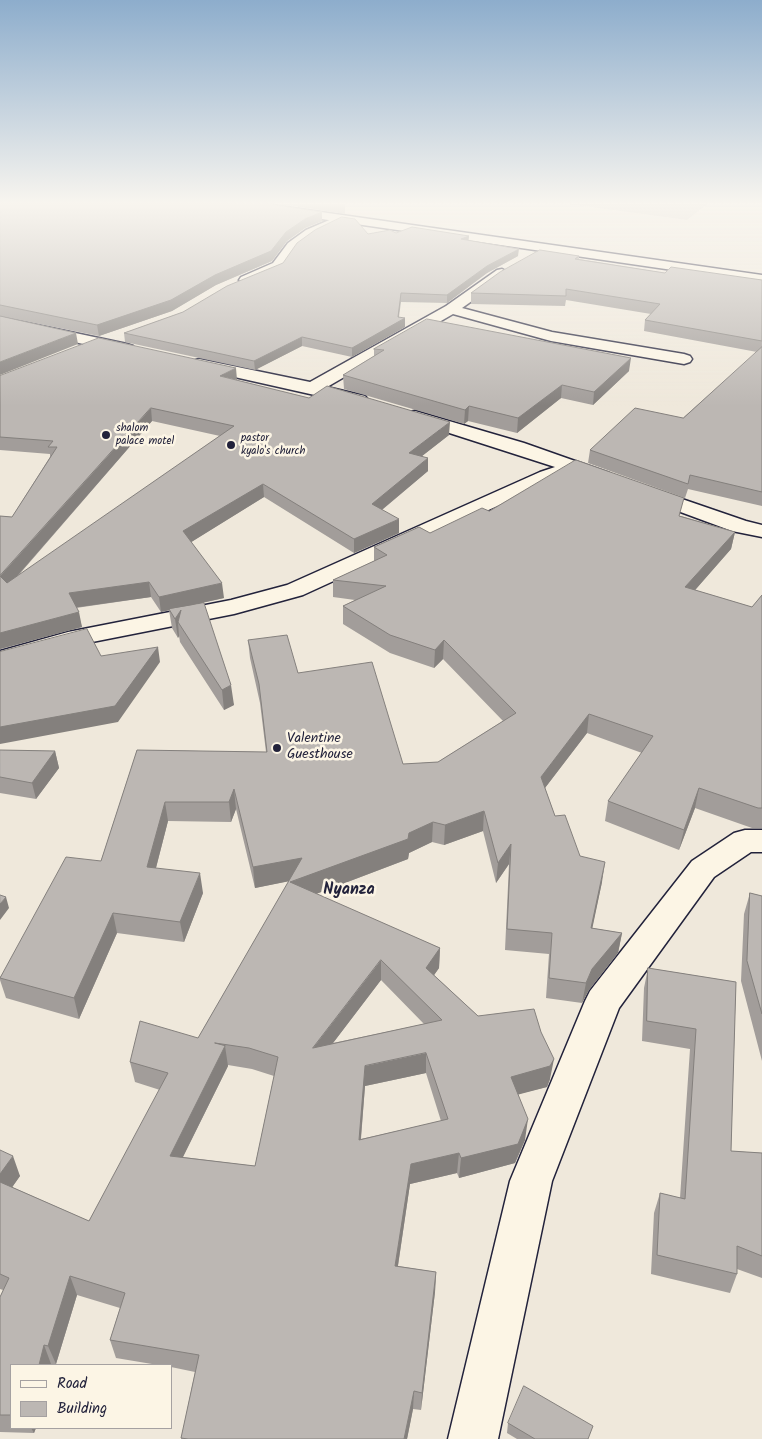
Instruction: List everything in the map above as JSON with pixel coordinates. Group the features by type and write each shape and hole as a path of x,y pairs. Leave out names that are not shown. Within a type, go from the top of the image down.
{"street":[{"path":"234,285 266,271"},
{"path":"314,387 451,308 505,271"},
{"path":"708,271 762,279"},
{"path":"451,308 551,336 684,359"},
{"path":"0,321 147,353"},
{"path":"73,354 126,334"},
{"path":"184,361 269,380 314,387 379,406"},
{"path":"397,411 517,446 618,483"},
{"path":"0,659 68,639 234,607 295,590 547,476 574,467"},
{"path":"635,489 740,526 762,531"},
{"path":"473,1439 531,1181 603,1001 703,869 745,841 762,840"}],"building":[{"path":"0,271 224,271 171,300 97,325 0,305"},
{"path":"263,271 480,271 447,295 401,293 398,317 405,318 352,348 302,337 254,361 124,333 183,312 227,286"},
{"path":"653,271 665,273 667,271 700,271 762,280 762,341 645,320 660,304 566,289 566,296 471,293 500,272"},
{"path":"0,316 76,333 0,362"},
{"path":"427,319 631,358 594,392 562,385 518,418 469,406 465,410 343,375 384,350 374,349"},
{"path":"99,338 236,368 220,376 309,398 327,386 450,422 409,453 428,458 372,504 399,519 354,539 263,484 183,531 222,583 159,597 149,582 69,593 79,612 0,633 0,576 0,516 12,517 57,447 48,447 53,441 0,437 0,376","holes":["151,408 234,426 7,583 0,576"]},
{"path":"762,347 762,492 690,475 688,484 590,450 635,408 683,418"},
{"path":"576,460 684,498 679,516 735,532 685,587 752,607 762,595 762,808 699,788 684,830 608,801 653,736 589,714 541,777 555,816 565,815 580,856 605,862 591,928 622,933 592,969 586,983 549,978 552,933 507,929 511,844 498,863 484,811 445,825 433,822 409,833 408,839 290,882 440,948 426,968 478,1016 534,1009 541,1032 554,1059 550,1066 511,1077 528,1119 518,1144 461,1158 459,1153 411,1164 395,1266 436,1272 422,1393 414,1391 404,1439 181,1438 199,1355 110,1340 125,1293 70,1276 48,1346 44,1345 39,1364 10,1364 10,1415 0,1415 0,1297 9,1278 0,1274 0,1182 89,1221 168,1073 130,1062 140,1021 198,1038 302,858 253,867 234,789 229,802 165,802 147,867 200,873 180,922 113,913 74,998 0,978 66,857 101,861 137,750 267,752 259,684 248,640 287,635 298,673 372,662 403,764 438,762 516,713 444,640 435,650 390,635 343,606 386,586 333,580 387,555 374,547 419,527 430,533 482,508 489,511","holes":["381,960 442,1020 313,1048","215,1043 249,1048 278,1057 255,1166 170,1156 225,1046","426,1053 448,1119 359,1140 365,1066"]},
{"path":"204,603 231,685 222,690 178,622 181,610 175,619 169,609"},
{"path":"87,629 101,656 158,647 115,706 0,727 0,652"},
{"path":"0,750 55,751 32,783 0,777"},
{"path":"750,893 762,896 762,1014 747,961"},
{"path":"0,895 6,897 0,904"},
{"path":"648,968 736,982 731,1151 762,1153 762,1256 737,1246 737,1274 657,1255 660,1193 685,1199 696,1029 647,1021"},
{"path":"0,1150 13,1156 0,1174"},
{"path":"524,1386 593,1426 588,1439 535,1439 508,1423"}],"place":[{"name":"shalom palace motel","path":"106,435"},
{"name":"pastor kyalo's church","path":"231,445"},
{"name":"Valentine Guesthouse","path":"277,748"}],"district":[{"name":"Nyanza","path":"349,891"}]}
